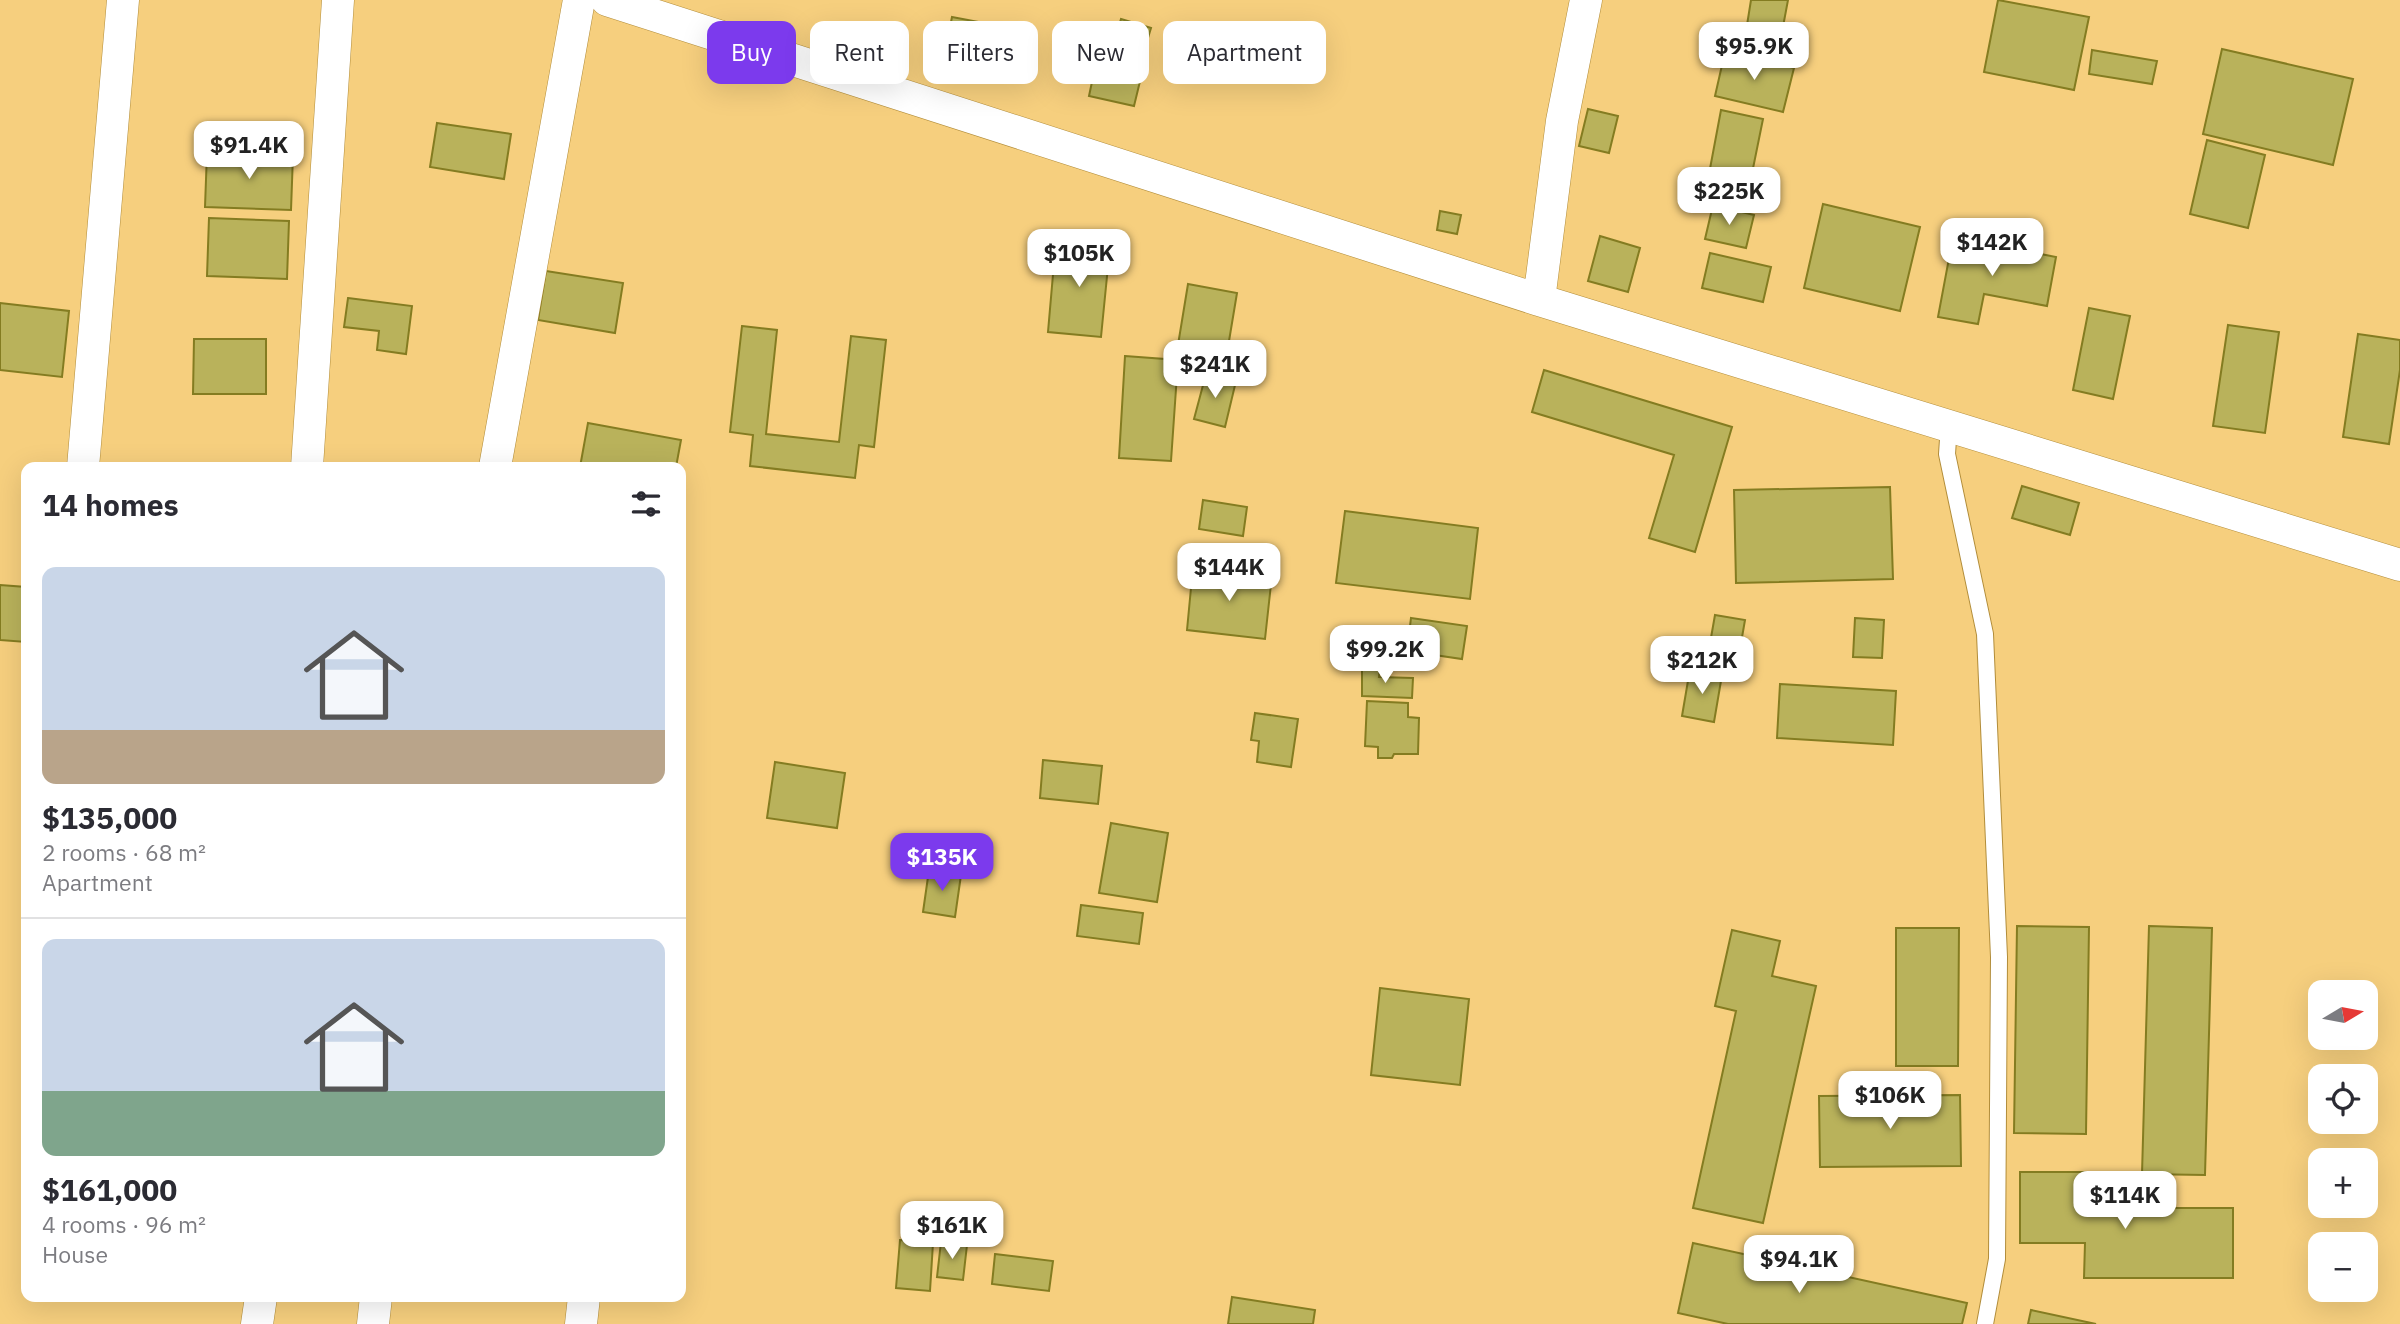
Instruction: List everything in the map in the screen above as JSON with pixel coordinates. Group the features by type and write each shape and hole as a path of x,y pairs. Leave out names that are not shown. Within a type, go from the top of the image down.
{"street":[{"path":"83,462 123,0"},
{"path":"307,462 338,0"},
{"path":"496,462 579,0"},
{"path":"607,0 1539,300 2400,565"},
{"path":"1539,300 1562,121 1586,0"},
{"path":"257,1324 260,1302"},
{"path":"373,1324 375,1302"},
{"path":"581,1324 583,1302"}],"lane":[{"path":"1949,425 1947,454 1985,634 1999,944 1997,1259 1985,1324"}],"building":[{"path":"1751,0 1788,0 1782,32 1747,25"},
{"path":"1998,0 2089,17 2074,90 1984,72"},
{"path":"952,17 973,21 951,21"},
{"path":"2222,49 2353,79 2333,165 2203,134"},
{"path":"2092,50 2157,61 2152,84 2089,74"},
{"path":"1725,52 1794,68 1783,112 1715,96"},
{"path":"1092,84 1139,84 1134,106 1089,96"},
{"path":"1588,109 1618,116 1609,153 1579,146"},
{"path":"1721,110 1763,119 1747,198 1706,190"},
{"path":"437,123 511,134 504,179 430,167"},
{"path":"2207,140 2265,155 2248,228 2190,214"},
{"path":"207,152 293,155 291,210 205,207"},
{"path":"1823,204 1920,227 1900,311 1804,288"},
{"path":"1713,205 1754,215 1746,248 1705,239"},
{"path":"1440,211 1461,215 1457,234 1437,230"},
{"path":"209,218 289,221 287,279 207,276"},
{"path":"1600,236 1640,248 1628,292 1588,281"},
{"path":"1953,237 2056,257 2047,306 1984,294 1978,324 1938,317"},
{"path":"1056,240 1110,246 1101,337 1048,332"},
{"path":"1710,253 1771,267 1763,302 1702,288"},
{"path":"546,271 623,283 615,333 538,320"},
{"path":"1188,284 1237,293 1226,359 1177,351"},
{"path":"348,298 412,306 406,354 377,350 379,331 344,327"},
{"path":"0,303 69,311 62,377 0,370"},
{"path":"2089,308 2130,316 2113,399 2073,390"},
{"path":"2228,325 2279,332 2265,433 2213,426"},
{"path":"742,326 777,330 766,434 839,442 851,336 886,340 874,447 859,445 855,478 750,466 753,435 730,432"},
{"path":"2358,334 2400,340 2400,370 2389,444 2343,437"},
{"path":"194,339 266,339 266,394 193,394"},
{"path":"1125,356 1178,360 1171,461 1119,458"},
{"path":"1544,370 1732,427 1695,552 1649,538 1674,455 1532,412"},
{"path":"1206,374 1236,381 1225,427 1194,419"},
{"path":"588,423 681,440 677,462 581,462"},
{"path":"2022,486 2079,503 2070,535 2012,518"},
{"path":"1890,487 1893,579 1736,583 1734,490"},
{"path":"1203,500 1247,507 1243,536 1199,529"},
{"path":"1345,511 1478,528 1470,599 1336,583"},
{"path":"1193,567 1272,575 1265,639 1187,630"},
{"path":"0,585 21,587 21,642 0,640"},
{"path":"1715,615 1745,620 1736,672 1706,666"},
{"path":"1411,618 1467,626 1462,659 1407,651"},
{"path":"1855,618 1884,620 1882,658 1853,657"},
{"path":"1362,666 1380,666 1379,677 1413,678 1412,698 1362,696"},
{"path":"1690,669 1722,675 1714,722 1682,716"},
{"path":"1780,684 1896,691 1893,745 1777,738"},
{"path":"1367,701 1408,703 1408,717 1419,718 1418,754 1394,754 1392,758 1378,758 1378,747 1365,746"},
{"path":"1255,713 1298,719 1291,767 1257,762 1259,741 1251,740"},
{"path":"1043,760 1102,766 1098,804 1040,798"},
{"path":"775,762 845,773 837,828 767,818"},
{"path":"1111,823 1168,833 1157,902 1099,893"},
{"path":"929,870 961,875 955,917 923,912"},
{"path":"1081,905 1143,913 1139,944 1077,936"},
{"path":"2017,926 2089,927 2086,1134 2014,1133"},
{"path":"2149,926 2212,928 2205,1175 2142,1174"},
{"path":"1896,928 1959,928 1958,1066 1896,1066"},
{"path":"1732,930 1780,941 1772,976 1816,986 1763,1223 1693,1208 1736,1011 1715,1006"},
{"path":"1380,988 1469,999 1460,1085 1371,1075"},
{"path":"1960,1095 1961,1166 1820,1167 1819,1096"},
{"path":"2020,1172 2097,1172 2097,1208 2233,1208 2233,1278 2084,1278 2085,1243 2020,1243"},
{"path":"900,1240 933,1243 930,1291 896,1288"},
{"path":"941,1242 967,1245 963,1280 937,1277"},
{"path":"1693,1243 1967,1303 1962,1324 1728,1324 1678,1313"},
{"path":"995,1254 1053,1261 1049,1291 992,1284"},
{"path":"1232,1297 1315,1310 1313,1324 1228,1324"},
{"path":"2031,1310 2096,1324 2028,1324"}]}
